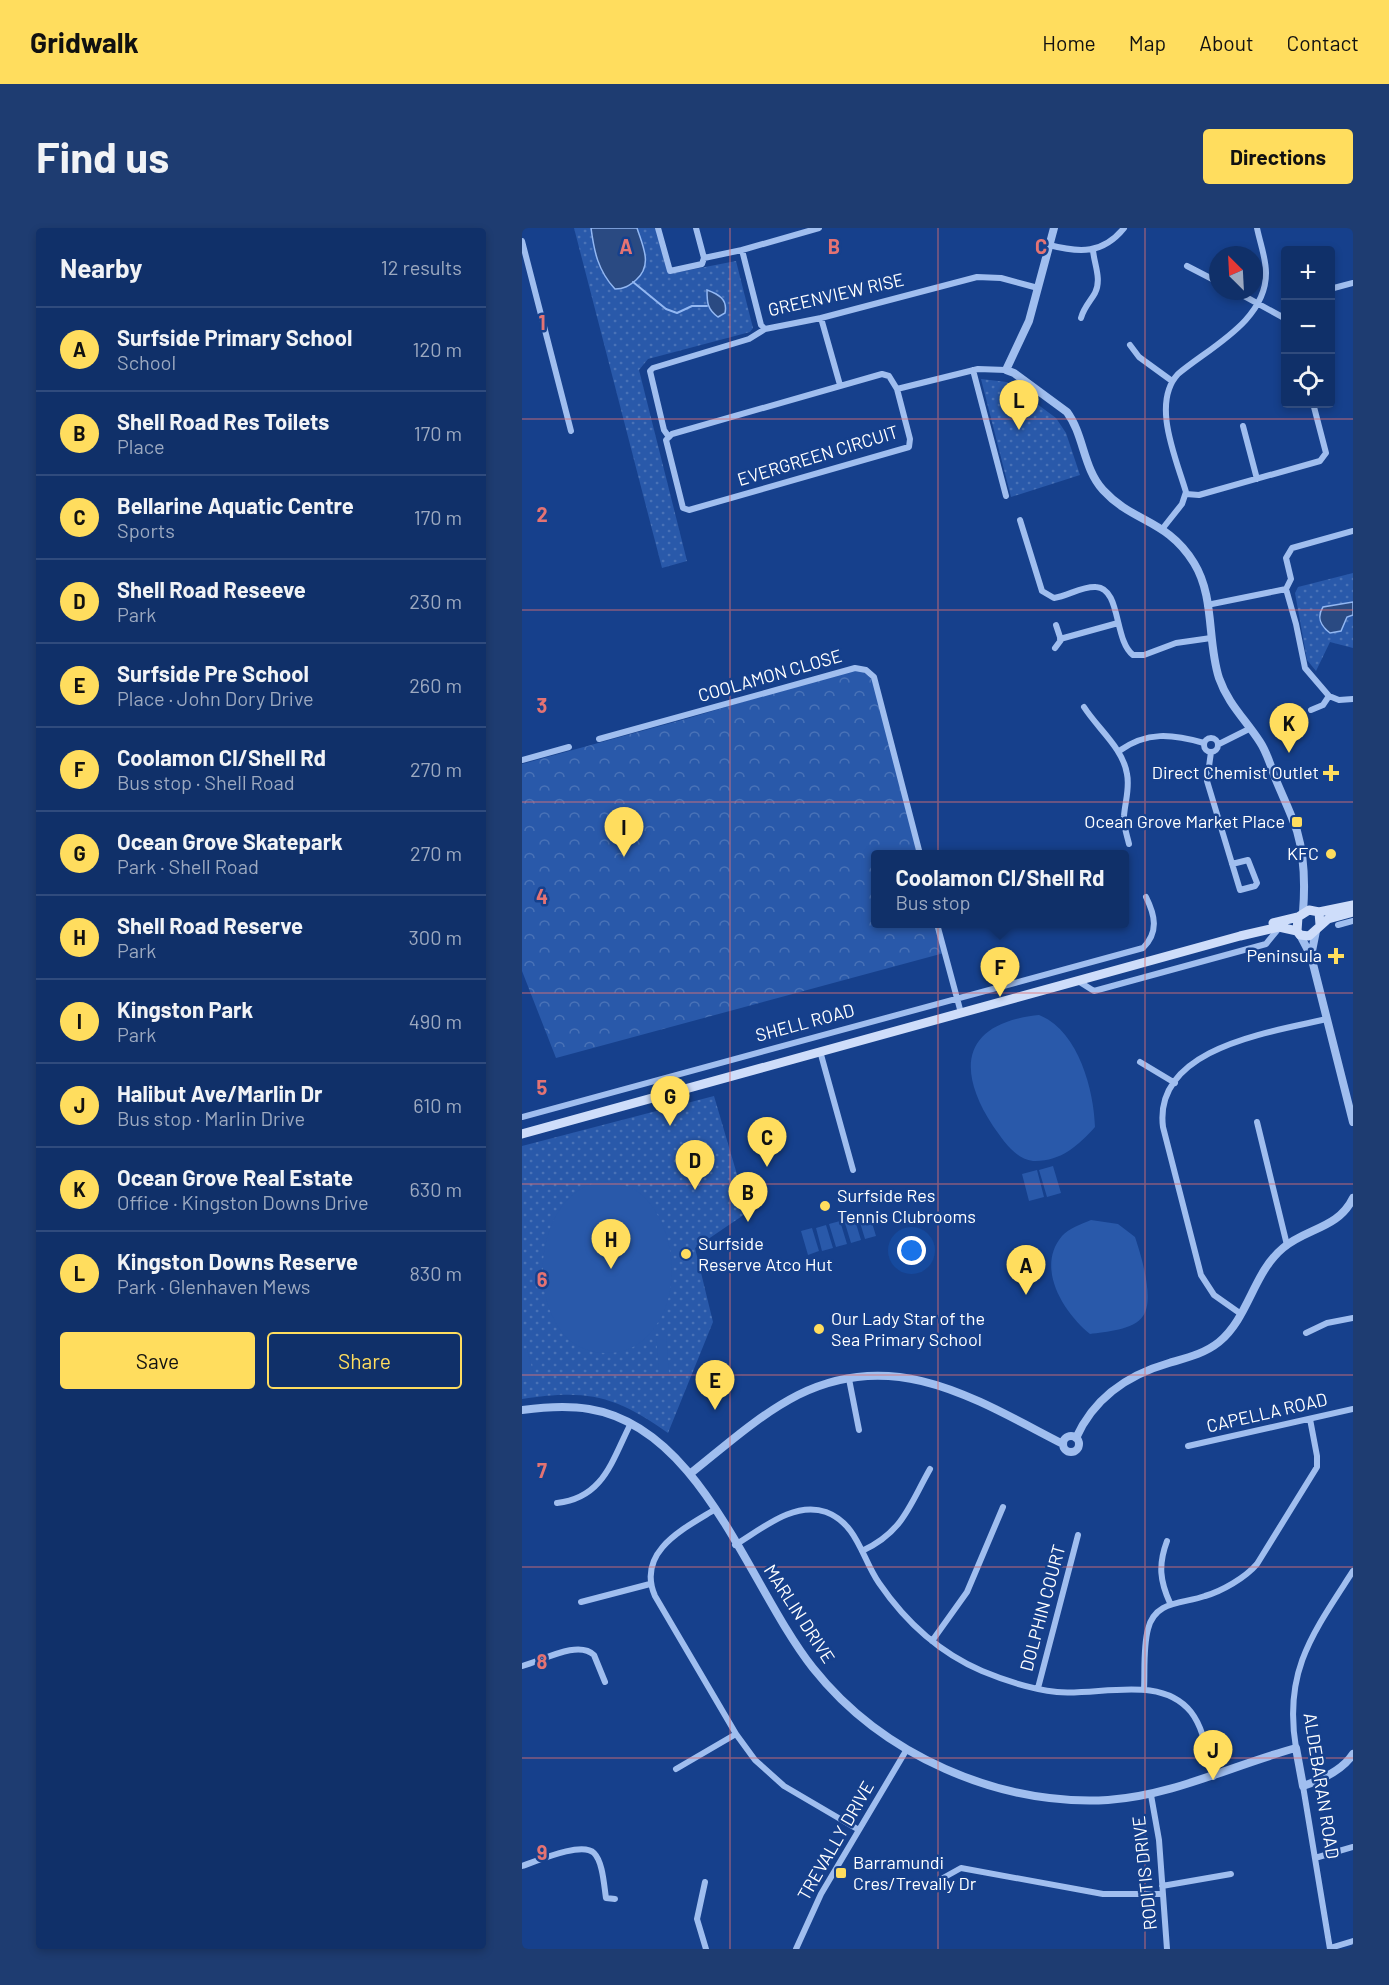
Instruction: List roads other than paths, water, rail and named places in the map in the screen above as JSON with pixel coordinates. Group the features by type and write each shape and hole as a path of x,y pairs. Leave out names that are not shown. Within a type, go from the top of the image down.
{"main road":[{"path":"1318,928 1317,911 1353,904"},
{"name":"SHELL ROAD","path":"1240,936 1272,923 1317,911"},
{"path":"1301,915 1298,933 1309,936 1335,915 1352,918"},
{"name":"SHELL ROAD","path":"522,1134 1240,936 1280,927 1298,933"}],"street":[{"path":"658,228 670,271 702,264 704,258 696,228"},
{"path":"704,258 819,228"},
{"path":"1006,370 1029,321 1054,228"},
{"path":"1049,245 1071,251 1093,250 1110,242 1124,228"},
{"path":"1163,528 1182,504 1186,494 1165,415 1165,397 1172,381 1247,319 1258,304 1266,274 1257,228"},
{"path":"522,241 571,431"},
{"name":"GREENVIEW RISE","path":"742,249 760,325 765,329 821,318 977,278 1000,278 1038,288"},
{"path":"1081,318 1084,307 1095,293 1098,283 1093,250"},
{"path":"1187,266 1209,277"},
{"path":"1335,288 1353,283"},
{"path":"1251,300 1281,317"},
{"path":"821,318 840,385"},
{"path":"765,329 749,339 656,367 650,371 664,430 669,437 882,374 889,376 897,389 973,370 992,368 1006,370 1014,373 1067,412 1073,421 1092,472 1103,490 1130,512 1163,528 1186,550 1198,569 1207,605 1218,676 1226,694 1265,751 1298,833 1304,890 1301,915"},
{"path":"1130,345 1138,357 1172,381"},
{"path":"973,370 1006,496"},
{"name":"EVERGREEN CIRCUIT","path":"669,437 666,440 683,508 689,510 909,447 910,439 897,389"},
{"path":"1186,494 1199,495 1323,459 1325,448 1314,408"},
{"path":"1243,426 1257,479"},
{"path":"1020,520 1042,591 1054,598 1089,588 1101,588 1111,597 1125,647 1138,656 1176,643 1211,638"},
{"path":"1353,531 1292,548 1286,558 1291,579 1286,590 1296,624 1303,663 1329,696 1339,700 1353,699"},
{"path":"1207,605 1286,590"},
{"path":"1060,639 1118,623"},
{"path":"1055,648 1060,639 1056,625"},
{"name":"COOLAMON CLOSE","path":"599,739 855,668 866,670 874,677 919,850"},
{"path":"1311,710 1323,705 1329,696"},
{"path":"1084,707 1101,732 1119,751 1127,774 1124,823 1129,844"},
{"path":"1211,752 1217,749 1219,744 1249,729"},
{"path":"1119,751 1152,735 1180,736 1204,743"},
{"path":"1204,743 1208,738 1213,738 1219,744"},
{"path":"1204,743 1206,750 1211,752"},
{"path":"522,760 569,747"},
{"path":"1211,752 1207,781 1232,864 1240,890 1255,886 1250,862 1246,860 1232,864"},
{"path":"1304,890 1317,911"},
{"name":"SHELL ROAD","path":"522,1117 1143,948 1149,941 1154,924 1153,911 1146,897"},
{"path":"1338,925 1352,918"},
{"path":"1084,965 1083,979 1094,991 1266,944 1280,927"},
{"path":"938,928 961,1013"},
{"path":"1311,956 1318,928"},
{"path":"1298,933 1311,956 1353,1122"},
{"path":"1241,1314 1214,1294 1201,1275 1161,1115 1162,1106 1175,1083 1201,1056 1223,1045 1327,1019"},
{"path":"820,1051 853,1170"},
{"path":"1140,1062 1175,1083"},
{"path":"1257,1122 1287,1245"},
{"path":"691,1473 784,1404 816,1388 849,1379 889,1376 943,1385 1063,1444 1067,1438 1076,1438 1086,1417 1113,1389 1136,1374 1193,1356 1212,1347 1228,1333 1267,1266 1287,1245 1335,1221 1353,1201"},
{"path":"1306,1333 1321,1325 1353,1318"},
{"path":"849,1379 859,1430"},
{"name":"MARLIN DRIVE","path":"522,1410 549,1407 589,1409 631,1424 666,1448 691,1473 813,1668 869,1723 907,1749 964,1776 1005,1790 1055,1799 1107,1800 1151,1794 1213,1777 1296,1749"},
{"name":"CAPELLA ROAD","path":"1188,1446 1353,1409"},
{"path":"1144,1690 1148,1626 1159,1611 1170,1604 1209,1595 1248,1573 1257,1564 1317,1467 1310,1419"},
{"path":"557,1503 579,1499 596,1488 631,1424"},
{"path":"862,1551 886,1538 896,1528 930,1469"},
{"path":"932,1641 967,1592 1003,1507"},
{"path":"735,1545 782,1517 806,1509 818,1510 840,1519 854,1534 886,1593 912,1624 932,1641 981,1670 1038,1688 1074,1693 1144,1690 1172,1696 1190,1711 1201,1730 1213,1777"},
{"path":"714,1510 662,1546 654,1557 650,1584 745,1749 773,1777 859,1830"},
{"name":"DOLPHIN COURT","path":"1038,1688 1078,1535"},
{"path":"1167,1541 1160,1572 1161,1582 1170,1604"},
{"name":"ALDEBARAN ROAD","path":"1330,1948 1296,1749 1292,1704 1299,1666 1314,1635 1353,1571"},
{"path":"581,1602 650,1584"},
{"path":"522,1666 560,1652 583,1649 594,1655 605,1682"},
{"path":"676,1769 736,1734"},
{"name":"TREVALLY DRIVE","path":"795,1949 821,1894 907,1749"},
{"path":"1303,1786 1318,1781 1335,1771 1353,1754"},
{"name":"RODITIS DRIVE","path":"1151,1794 1159,1840 1167,1949"},
{"path":"1315,1858 1353,1847"},
{"path":"522,1866 576,1849 587,1849 594,1853 600,1863 606,1898 615,1899"},
{"path":"937,1888 943,1878 961,1868 1103,1894 1163,1894"},
{"path":"1162,1886 1231,1874"},
{"path":"705,1882 697,1919 706,1949"},
{"path":"1330,1948 1353,1941"}],"waterway":[{"path":"633,282 666,309 677,313 692,306 707,306"}],"place":[{"name":"Kingston Downs Reserve","path":"1019,430"},
{"name":"Ocean Grove Real Estate","path":"1289,753"},
{"name":"Direct Chemist Outlet","path":"1331,773"},
{"name":"Ocean Grove Market Place","path":"1297,822"},
{"name":"KFC","path":"1331,854"},
{"name":"Kingston Park","path":"624,857"},
{"name":"Peninsula","path":"1336,956"},
{"name":"Coolamon Cl/Shell Rd","path":"1000,997"},
{"name":"Ocean Grove Skatepark","path":"670,1126"},
{"name":"Bellarine Aquatic Centre","path":"767,1167"},
{"name":"Shell Road Reseeve","path":"695,1190"},
{"name":"Surfside Res Tennis Clubrooms","path":"825,1206"},
{"name":"Shell Road Res Toilets","path":"748,1222"},
{"name":"Surfside Reserve Atco Hut","path":"686,1254"},
{"name":"Shell Road Reserve","path":"611,1269"},
{"name":"Surfside Primary School","path":"1026,1295"},
{"name":"Our Lady Star of the Sea Primary School","path":"819,1329"},
{"name":"Surfside Pre School","path":"715,1410"},
{"name":"Halibut Ave/Marlin Dr","path":"1213,1780"},
{"name":"Barramundi Cres/Trevally Dr","path":"841,1873"}]}
